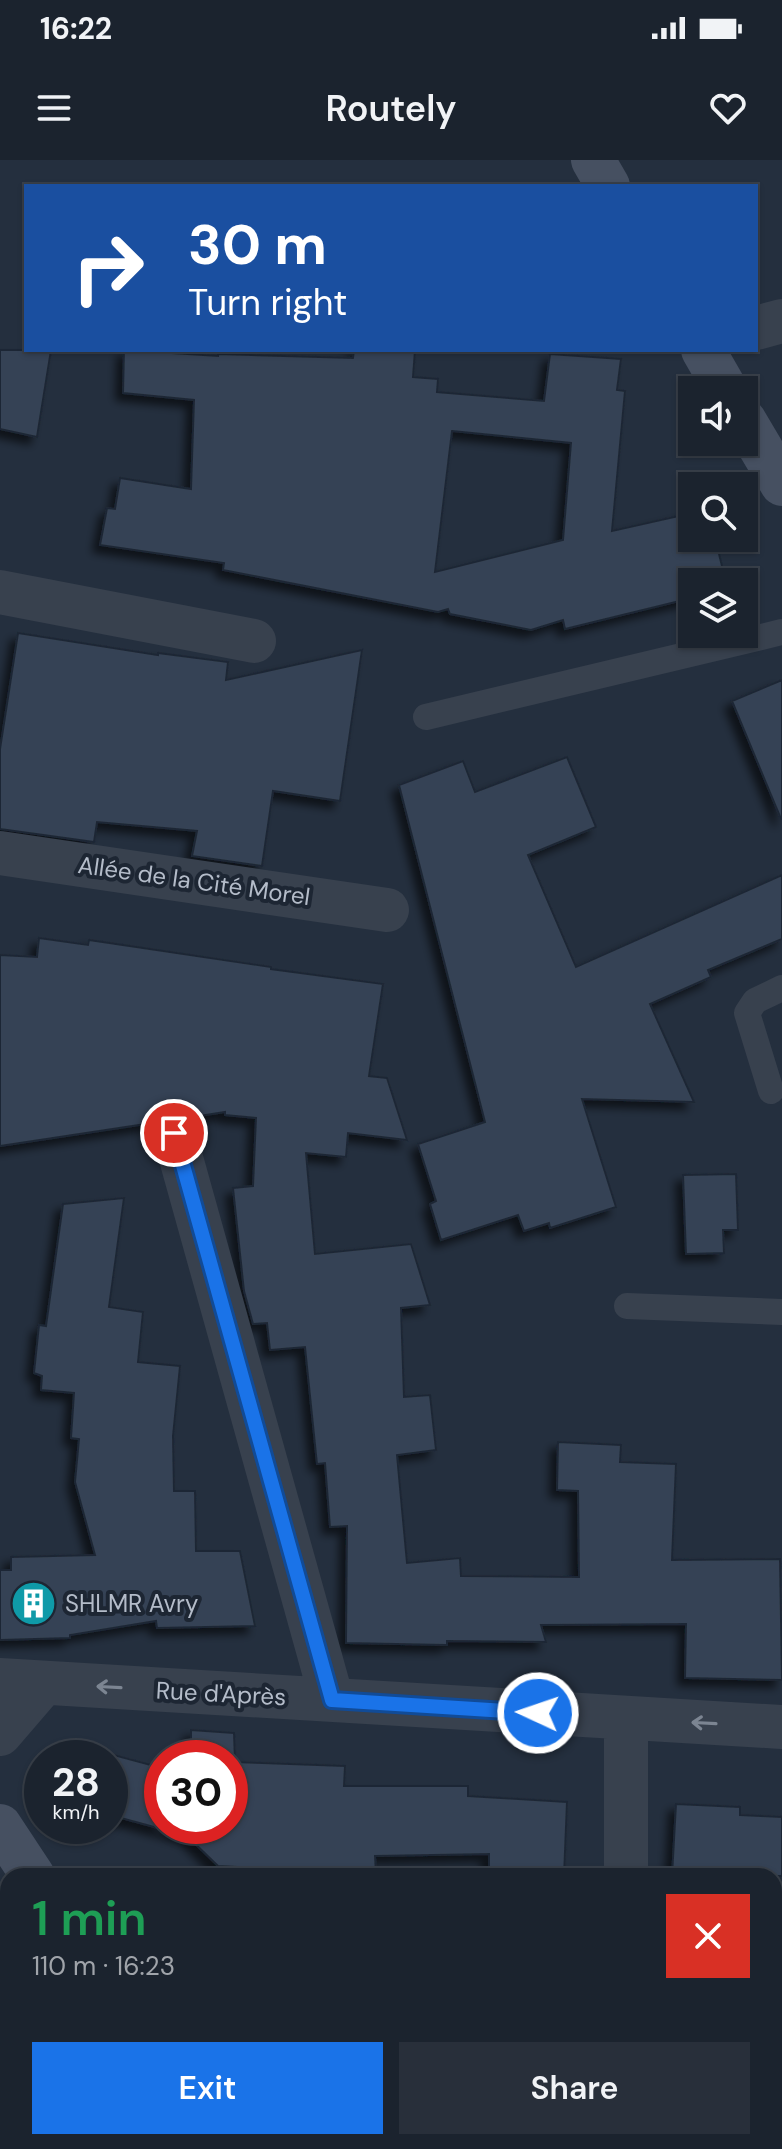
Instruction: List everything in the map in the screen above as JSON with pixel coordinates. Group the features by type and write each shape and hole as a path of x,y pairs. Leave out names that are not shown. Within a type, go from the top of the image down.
{"main road":[{"path":"593,160 607,184"},
{"path":"704,352 718,376"},
{"path":"758,444 782,484"},
{"path":"0,1826 28,1868"}],"street":[{"path":"758,327 782,321"},
{"path":"0,592 254,641"},
{"name":"Allée de la Cité Morel","path":"0,853 387,910"},
{"path":"174,1133 332,1700"},
{"name":"Rue d'Après","path":"0,1680 782,1727"},
{"path":"0,1734 43,1684"},
{"path":"626,1718 626,1868"}],"lane":[{"path":"426,717 782,632"},
{"path":"771,1091 747,1013 755,1001 782,988"},
{"path":"627,1306 782,1312"}],"building":[{"path":"0,350 51,352 37,437 0,429"},
{"path":"124,352 353,358 354,352 415,352 413,377 438,379 437,392 544,401 550,354 621,359 617,390 625,391 612,531 678,516 678,552 718,552 722,568 678,568 678,601 565,629 563,620 531,630 450,614 448,609 438,612 223,570 224,563 100,545 107,508 115,509 120,478 191,489 194,400 123,393","holes":["452,431 571,443 563,540 435,572"]},
{"path":"18,633 158,655 228,662 226,680 362,650 340,801 273,791 262,866 192,856 197,831 97,822 94,842 0,829 0,749"},
{"path":"782,680 782,819 781,819 732,701"},
{"path":"567,757 596,827 528,855 576,967 782,875 782,939 708,970 711,977 650,1004 694,1102 582,1099 616,1207 550,1228 549,1223 524,1231 518,1215 441,1240 430,1204 436,1201 418,1144 485,1122 399,785 463,761 475,792"},
{"path":"39,938 88,945 89,940 383,984 369,1076 387,1078 407,1140 348,1133 346,1157 306,1153 315,1254 411,1244 430,1305 401,1308 404,1397 430,1395 436,1450 397,1455 407,1563 460,1558 461,1576 579,1577 578,1491 557,1490 558,1442 621,1445 620,1462 676,1464 672,1560 780,1559 782,1680 685,1678 686,1624 541,1625 546,1642 447,1641 447,1645 346,1643 347,1526 330,1527 325,1463 317,1464 305,1347 270,1350 267,1323 253,1324 244,1291 233,1188 253,1186 256,1118 225,1115 225,1112 193,1117 181,1109 168,1109 157,1115 152,1123 0,1146 0,955 37,957"},
{"path":"736,1174 738,1230 723,1230 724,1253 686,1254 683,1175"},
{"path":"124,1198 109,1307 143,1312 138,1362 180,1366 173,1436 174,1491 195,1491 196,1551 240,1551 255,1626 157,1628 156,1621 70,1635 70,1638 0,1640 0,1570 11,1570 11,1557 95,1555 75,1482 79,1439 71,1438 74,1393 41,1390 42,1376 34,1373 39,1325 46,1326 63,1204"},
{"path":"191,1730 234,1733 234,1740 191,1740"},
{"path":"128,1759 144,1763 144,1824 128,1820"},
{"path":"248,1762 345,1766 344,1786 468,1786 468,1796 567,1802 564,1868 489,1868 489,1854 375,1856 376,1868 218,1866 195,1844 248,1844"},
{"path":"676,1804 740,1807 740,1815 782,1817 782,1868 672,1868"}],"place":[{"name":"SHLMR Avry","path":"34,1604"}],"route":[{"path":"174,1133 332,1700 538,1713"}]}
